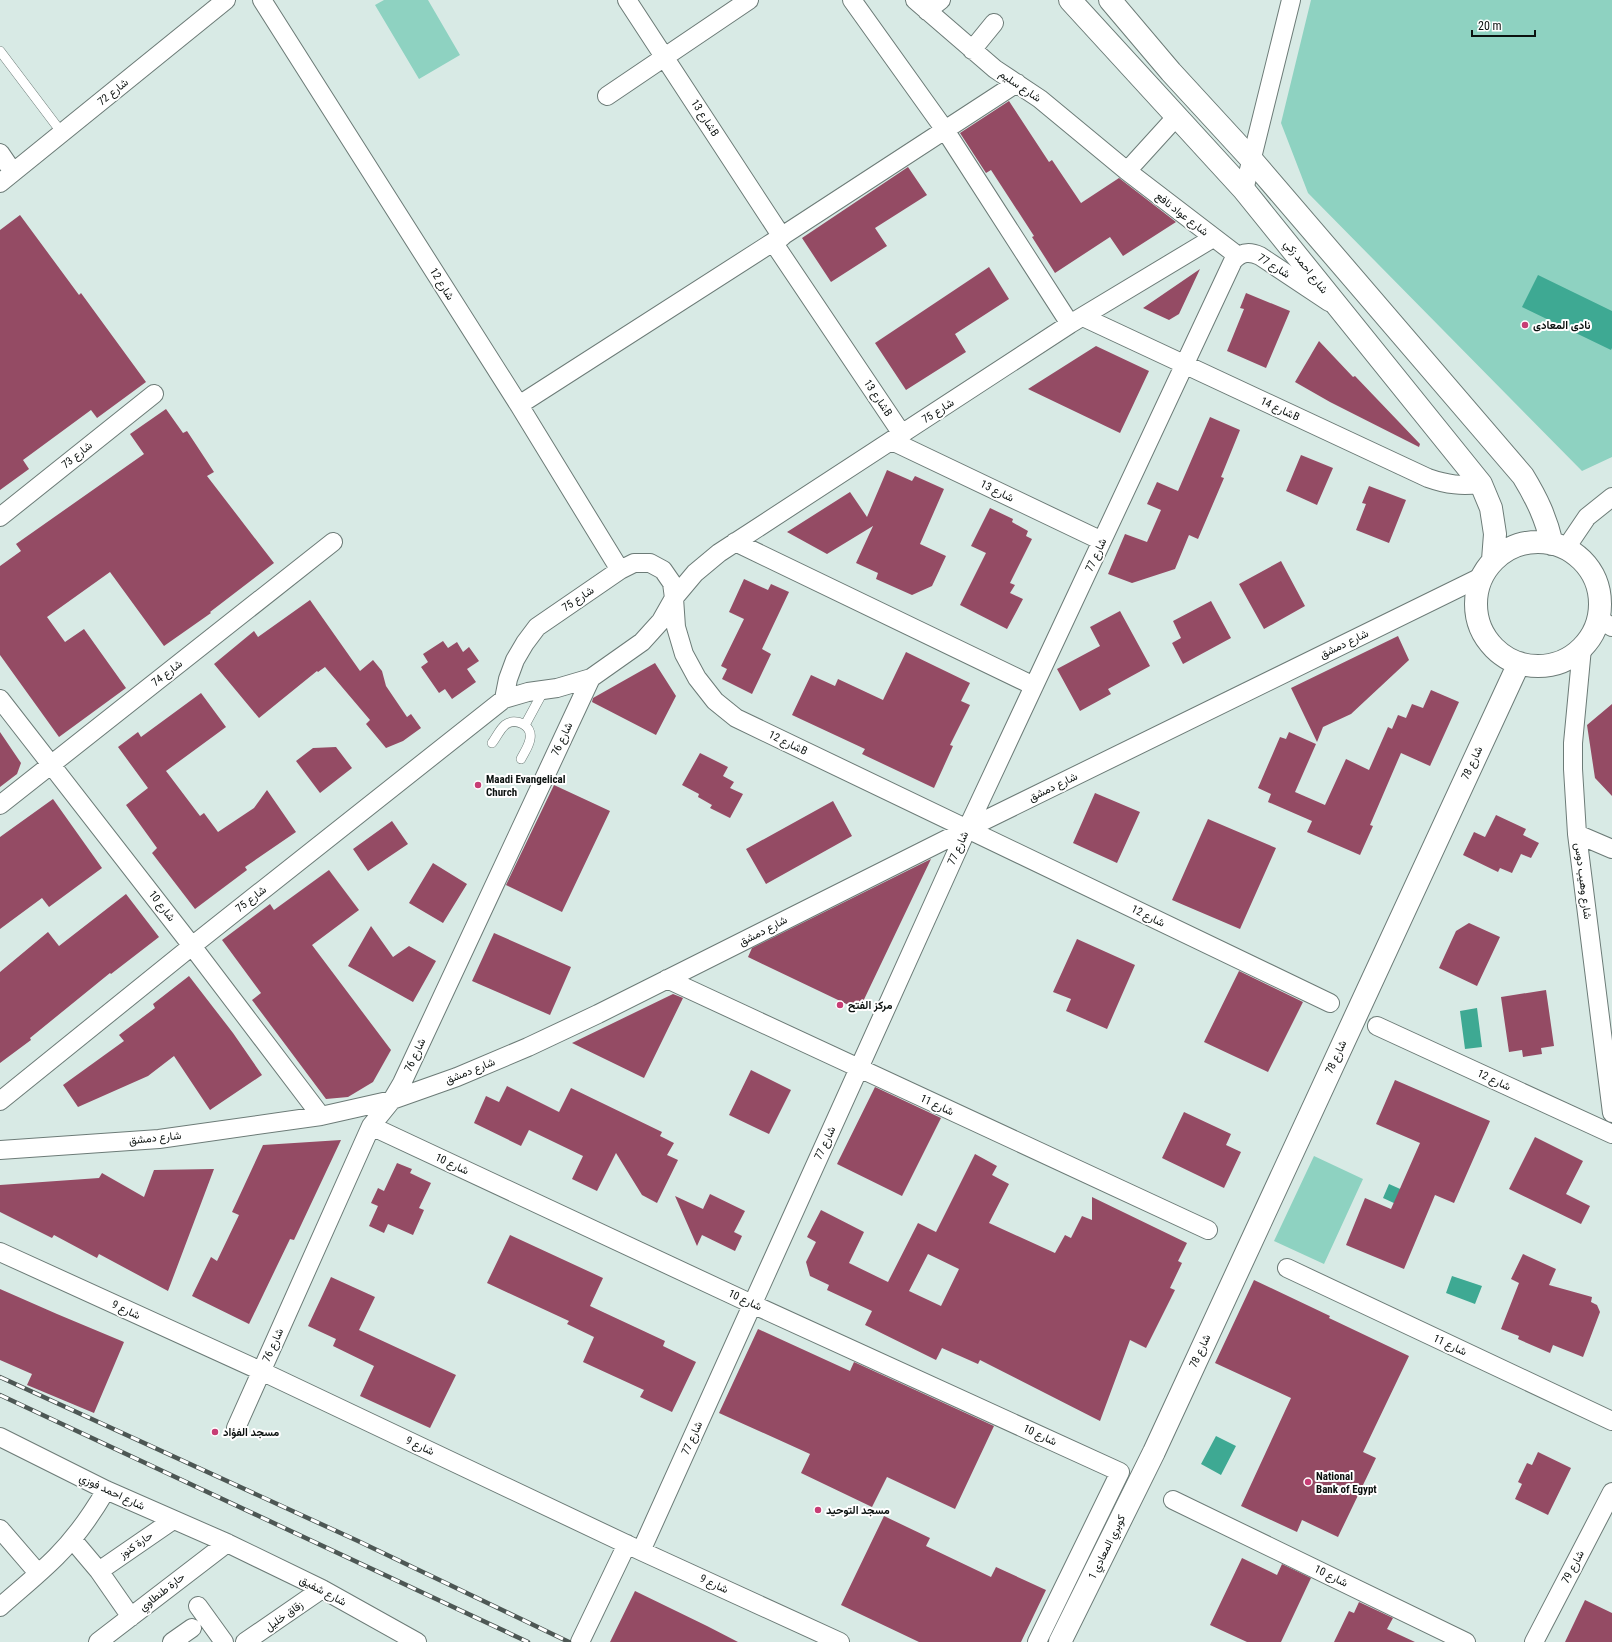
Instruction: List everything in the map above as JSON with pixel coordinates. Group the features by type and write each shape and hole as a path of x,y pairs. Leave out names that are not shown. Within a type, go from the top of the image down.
{"street":[{"name":"شارع 72","path":"6,178 226,0"},
{"name":"شارع 12","path":"262,0 519,405 620,570"},
{"name":"شارع 13B","path":"627,0 665,57 778,239 897,438"},
{"path":"607,96 749,0"},
{"path":"852,0 945,130 1076,321"},
{"path":"921,6 941,0"},
{"name":"شارع احمد زكي","path":"1070,0 1244,190 1337,307 1482,484 1491,508 1495,534 1488,568"},
{"path":"1110,0 1171,72 1251,158 1523,476 1536,497 1559,546"},
{"path":"1244,190 1291,0"},
{"name":"شارع سليم","path":"921,6 995,69 1040,100 1127,171"},
{"path":"972,50 994,23"},
{"path":"519,405 778,239 1017,83"},
{"path":"1127,171 1177,116"},
{"path":"0,153 6,178"},
{"name":"شارع عواد نافع","path":"1127,171 1212,238 1238,256"},
{"name":"شارع 75","path":"0,1101 192,946 504,699 590,678 642,642 661,621 674,598 695,573 719,553 1076,321 1212,238"},
{"name":"شارع 77","path":"580,1642 634,1547 752,1304 967,829 1233,261 1244,253 1252,253 1260,256 1337,307"},
{"name":"شارع 14B","path":"1076,321 1184,365 1428,478 1444,484 1463,486 1482,484"},
{"name":"شارع 73","path":"0,517 154,394"},
{"name":"شارع 13","path":"897,438 1102,542"},
{"path":"1482,484 1515,468"},
{"path":"1559,546 1587,518 1612,497"},
{"name":"شارع 74","path":"0,805 333,542"},
{"path":"735,542 1034,686"},
{"path":"1538,542 1559,546 1580,558 1591,571 1599,592 1605,623 1592,635 1582,648 1563,661 1541,666 1519,663 1500,653 1486,637 1477,617 1477,596 1488,568 1507,550 1522,544 1538,542"},
{"name":"شارع 75","path":"504,699 508,679 515,660 537,627 620,570 634,563 650,563 657,566 663,570 672,583 674,598"},
{"name":"شارع دمشق","path":"0,1150 159,1139 321,1116 392,1100 457,1077 528,1047 598,1014 1488,568"},
{"name":"شارع 12B","path":"674,598 676,626 687,660 697,678 715,701 736,718 967,829"},
{"name":"شارع وهيب دوس","path":"1582,648 1573,743 1573,768 1578,834 1612,1113"},
{"name":"شارع 78","path":"1154,1452 1519,663"},
{"name":"شارع 76","path":"236,1428 371,1126 392,1100 409,1069 590,678"},
{"name":"شارع 10","path":"0,699 52,764 321,1116"},
{"name":"شارع 12","path":"967,829 1330,1003"},
{"path":"1578,834 1612,849"},
{"name":"شارع 11","path":"667,979 1208,1230"},
{"name":"شارع 12","path":"1377,1026 1612,1134"},
{"name":"شارع 10","path":"371,1126 752,1304 1120,1472 1037,1642"},
{"name":"شارع 9","path":"0,1252 261,1371 634,1547 840,1642"},
{"name":"شارع 11","path":"1288,1268 1612,1421"},
{"name":"شارع احمد فوزي","path":"0,1437 106,1490 226,1543"},
{"name":"كوبري المعادي 1","path":"1060,1642 1154,1452"},
{"path":"0,1607 56,1557 84,1524 106,1490"},
{"name":"شارع 79","path":"1534,1642 1612,1492"},
{"name":"شارع 10","path":"1173,1500 1466,1642"},
{"name":"حارة كنوز","path":"99,1571 173,1520"},
{"path":"0,1529 38,1573"},
{"path":"72,1539 99,1571 131,1617"},
{"name":"شارع شفيق","path":"226,1543 322,1590 417,1642"},
{"name":"حارة طنطاوي","path":"108,1639 131,1617 226,1543"},
{"name":"زقاق خليل","path":"256,1639 322,1590"},
{"path":"198,1606 224,1642"},
{"path":"172,1642 192,1628"}],"lane":[{"path":"0,51 62,133"},
{"path":"524,725 544,690"},
{"path":"492,743 504,726 510,722 518,722 524,725 528,729 530,740 521,759"}],"shaded area":[{"path":"384,0 428,0 460,55 419,79 375,5"},
{"name":"نادى المعادى","path":"1311,0 1612,0 1612,457 1582,471 1308,193 1281,123"},
{"path":"1538,275 1612,311 1611,350 1522,307"},
{"path":"1477,1008 1482,1047 1465,1049 1460,1011"},
{"path":"1314,1156 1363,1179 1324,1264 1274,1241"},
{"path":"1389,1184 1416,1196 1409,1210 1383,1198"},
{"path":"1452,1276 1482,1286 1475,1304 1446,1293"},
{"path":"1216,1436 1236,1446 1221,1475 1201,1464"}],"building":[{"path":"1009,101 1049,162 1052,160 1081,203 1119,178 1176,222 1123,256 1110,237 1055,273 1032,237 1034,236 991,170 986,173 960,133"},
{"path":"908,167 927,195 875,228 887,246 831,282 802,238"},
{"path":"20,215 79,295 81,293 146,382 97,418 91,410 23,460 29,469 0,490 0,230"},
{"path":"989,267 1009,299 955,334 966,352 906,390 875,343"},
{"path":"1200,269 1179,314 1169,320 1143,308"},
{"path":"1246,293 1290,311 1266,368 1227,351 1244,309 1240,308"},
{"path":"1319,341 1420,444 1419,447 1330,402 1295,382"},
{"path":"1096,346 1149,371 1120,433 1028,389"},
{"path":"166,409 183,433 187,431 214,472 207,476 274,563 210,612 211,613 164,646 110,572 47,617 65,642 84,629 126,688 59,737 0,655 0,566 21,551 16,544 144,454 130,434"},
{"path":"1210,417 1240,430 1221,477 1224,478 1198,539 1189,535 1175,569 1132,583 1108,574 1125,534 1147,542 1161,510 1147,504 1157,482 1178,491"},
{"path":"1301,455 1333,468 1317,505 1286,491"},
{"path":"887,470 912,481 915,476 944,489 920,544 946,556 932,586 912,595 876,579 878,573 856,563 873,526 827,554 787,532 850,492 867,517"},
{"path":"1369,486 1406,500 1389,543 1356,530 1366,504 1362,503"},
{"path":"990,508 1013,519 1012,522 1028,531 1026,536 1032,539 1010,583 1015,585 1010,593 1023,599 1007,629 960,605 986,553 971,546"},
{"path":"1281,561 1305,606 1264,629 1239,584"},
{"path":"744,579 768,590 771,584 789,592 762,649 771,654 752,694 722,679 727,669 721,666 744,619 729,612"},
{"path":"310,600 360,671 373,660 382,671 386,686 407,717 411,714 421,728 403,741 386,748 366,724 370,720 325,667 318,672 317,671 259,718 214,664 254,631 258,637"},
{"path":"1211,601 1231,638 1183,664 1172,643 1181,638 1173,621"},
{"path":"1120,611 1150,666 1108,689 1111,694 1080,711 1057,669 1100,646 1090,627"},
{"path":"1398,636 1409,660 1351,714 1323,727 1317,742 1291,688"},
{"path":"443,641 448,648 457,642 463,652 469,647 479,661 467,669 476,682 452,699 445,689 439,693 421,667 428,662 423,654"},
{"path":"906,652 970,683 961,701 970,705 950,745 953,746 934,788 862,754 865,749 792,715 811,675 835,686 838,679 883,700"},
{"path":"655,663 676,696 656,735 592,702 593,698"},
{"path":"1431,690 1459,702 1430,766 1401,753 1370,825 1373,826 1360,855 1307,832 1312,821 1268,802 1271,794 1258,788 1280,737 1286,739 1289,732 1316,744 1295,792 1325,805 1346,759 1369,770 1388,727 1392,729 1398,715 1406,718 1412,704 1423,708"},
{"path":"201,693 226,727 166,771 200,816 204,813 218,832 254,808 267,790 296,832 245,867 247,870 195,909 152,853 157,848 126,805 148,788 118,747 138,732 141,737"},
{"path":"1612,704 1612,796 1595,778 1587,725"},
{"path":"0,732 21,763 17,774 0,787"},
{"path":"336,747 352,768 320,793 296,761 313,748"},
{"path":"700,753 728,767 723,776 734,782 730,788 743,794 730,818 710,808 712,805 698,797 699,794 682,785"},
{"path":"554,785 610,811 562,912 506,885"},
{"path":"1095,793 1140,812 1117,863 1073,843"},
{"path":"53,799 102,868 49,907 42,898 0,929 0,837"},
{"path":"833,801 852,836 766,884 746,849"},
{"path":"1496,815 1526,829 1523,835 1539,843 1531,858 1521,854 1512,873 1500,868 1498,872 1463,855 1474,832 1485,837"},
{"path":"1208,819 1276,848 1240,929 1172,900"},
{"path":"392,821 408,844 368,871 353,849"},
{"path":"931,859 859,1010 748,957 752,948"},
{"path":"433,863 467,884 443,923 409,903"},
{"path":"329,870 359,910 312,945 391,1050 373,1082 348,1097 326,1099 252,1000 261,993 222,940 270,904 274,910"},
{"path":"126,894 159,937 111,974 110,973 30,1038 31,1040 0,1063 0,972 48,932 59,946"},
{"path":"1469,923 1500,937 1477,986 1439,968 1456,931"},
{"path":"371,926 393,957 409,946 436,961 413,1002 348,966"},
{"path":"494,933 571,967 550,1015 472,981"},
{"path":"1077,939 1135,965 1107,1029 1066,1011 1071,999 1053,992"},
{"path":"1239,971 1303,1002 1268,1072 1204,1042"},
{"path":"189,976 233,1033 262,1075 210,1110 174,1056 148,1076 78,1107 63,1085 124,1041 119,1035 155,1008 153,1004"},
{"path":"1546,990 1554,1046 1541,1048 1542,1054 1523,1057 1522,1050 1509,1052 1501,997"},
{"path":"673,994 683,998 644,1078 572,1043"},
{"path":"751,1070 791,1090 769,1134 729,1115"},
{"path":"1395,1080 1490,1121 1454,1203 1435,1195 1404,1269 1346,1245 1365,1198 1391,1209 1420,1143 1376,1124"},
{"path":"507,1086 559,1112 571,1088 662,1132 660,1136 674,1143 667,1155 678,1160 657,1203 642,1195 616,1153 597,1191 572,1179 583,1156 529,1130 521,1146 474,1123 486,1096 499,1102"},
{"path":"875,1087 941,1118 902,1196 837,1164"},
{"path":"1184,1112 1231,1134 1226,1145 1241,1152 1224,1188 1162,1158"},
{"path":"1535,1137 1583,1161 1566,1194 1590,1206 1581,1224 1509,1189"},
{"path":"341,1140 294,1240 290,1239 249,1324 192,1296 211,1257 217,1261 239,1215 232,1212 263,1145"},
{"path":"975,1154 997,1166 992,1175 1009,1184 989,1223 1055,1253 1065,1235 1071,1238 1082,1216 1092,1220 1092,1197 1187,1243 1178,1261 1182,1263 1170,1288 1175,1290 1146,1348 1130,1340 1100,1421 980,1360 978,1364 942,1348 936,1360 865,1325 872,1311 827,1290 829,1285 810,1276 806,1262 816,1242 807,1237 821,1210 864,1232 849,1263 888,1282 918,1223 936,1232","holes":["928,1254 959,1269 941,1306 909,1291"]},
{"path":"397,1163 412,1169 410,1173 431,1183 419,1208 424,1210 413,1235 388,1224 384,1233 369,1226 378,1206 371,1203 378,1188 384,1191"},
{"path":"214,1169 168,1291 99,1254 97,1258 54,1235 52,1238 0,1212 0,1185 99,1178 102,1173 144,1197 154,1170"},
{"path":"710,1194 745,1211 734,1232 742,1236 735,1251 702,1235 697,1246 675,1196 703,1209"},
{"path":"510,1235 603,1278 590,1306 665,1341 663,1346 696,1362 672,1412 640,1397 644,1390 583,1362 594,1337 567,1324 569,1321 487,1283"},
{"path":"1523,1254 1556,1269 1549,1285 1592,1297 1591,1302 1597,1305 1600,1312 1583,1357 1553,1345 1550,1353 1518,1339 1519,1336 1501,1329 1519,1283 1511,1279"},
{"path":"331,1277 375,1297 359,1330 456,1375 430,1428 360,1396 374,1366 333,1346 336,1339 308,1326"},
{"path":"1254,1280 1409,1356 1363,1452 1376,1458 1338,1537 1302,1520 1297,1532 1241,1506 1291,1398 1215,1363"},
{"path":"0,1289 124,1342 94,1413 27,1385 32,1374 0,1360"},
{"path":"758,1329 850,1371 854,1362 994,1426 955,1509 887,1477 872,1507 801,1473 810,1454 719,1413"},
{"path":"1538,1452 1571,1468 1548,1515 1515,1499 1522,1484 1518,1482 1527,1463 1532,1465"},
{"path":"884,1516 930,1538 926,1546 991,1577 996,1567 1046,1590 1021,1642 919,1642 841,1605"},
{"path":"1242,1558 1277,1575 1282,1564 1311,1578 1281,1642 1247,1642 1210,1625"},
{"path":"635,1591 707,1626 738,1642 610,1642"},
{"path":"1585,1600 1612,1613 1612,1642 1565,1642"},
{"path":"1359,1602 1393,1618 1387,1629 1415,1642 1334,1642 1349,1611 1354,1613"}],"railway":[{"path":"0,1377 358,1541 569,1642"},
{"path":"0,1395 528,1642"}],"place":[{"name":"نادى المعادى","path":"1525,325"},
{"name":"Maadi Evangelical Church","path":"478,785"},
{"name":"مركز الفتح","path":"840,1005"},
{"name":"مسجد الفؤاد","path":"215,1432"},
{"name":"National Bank of Egypt","path":"1308,1482"},
{"name":"مسجد التوحيد","path":"818,1510"}]}
